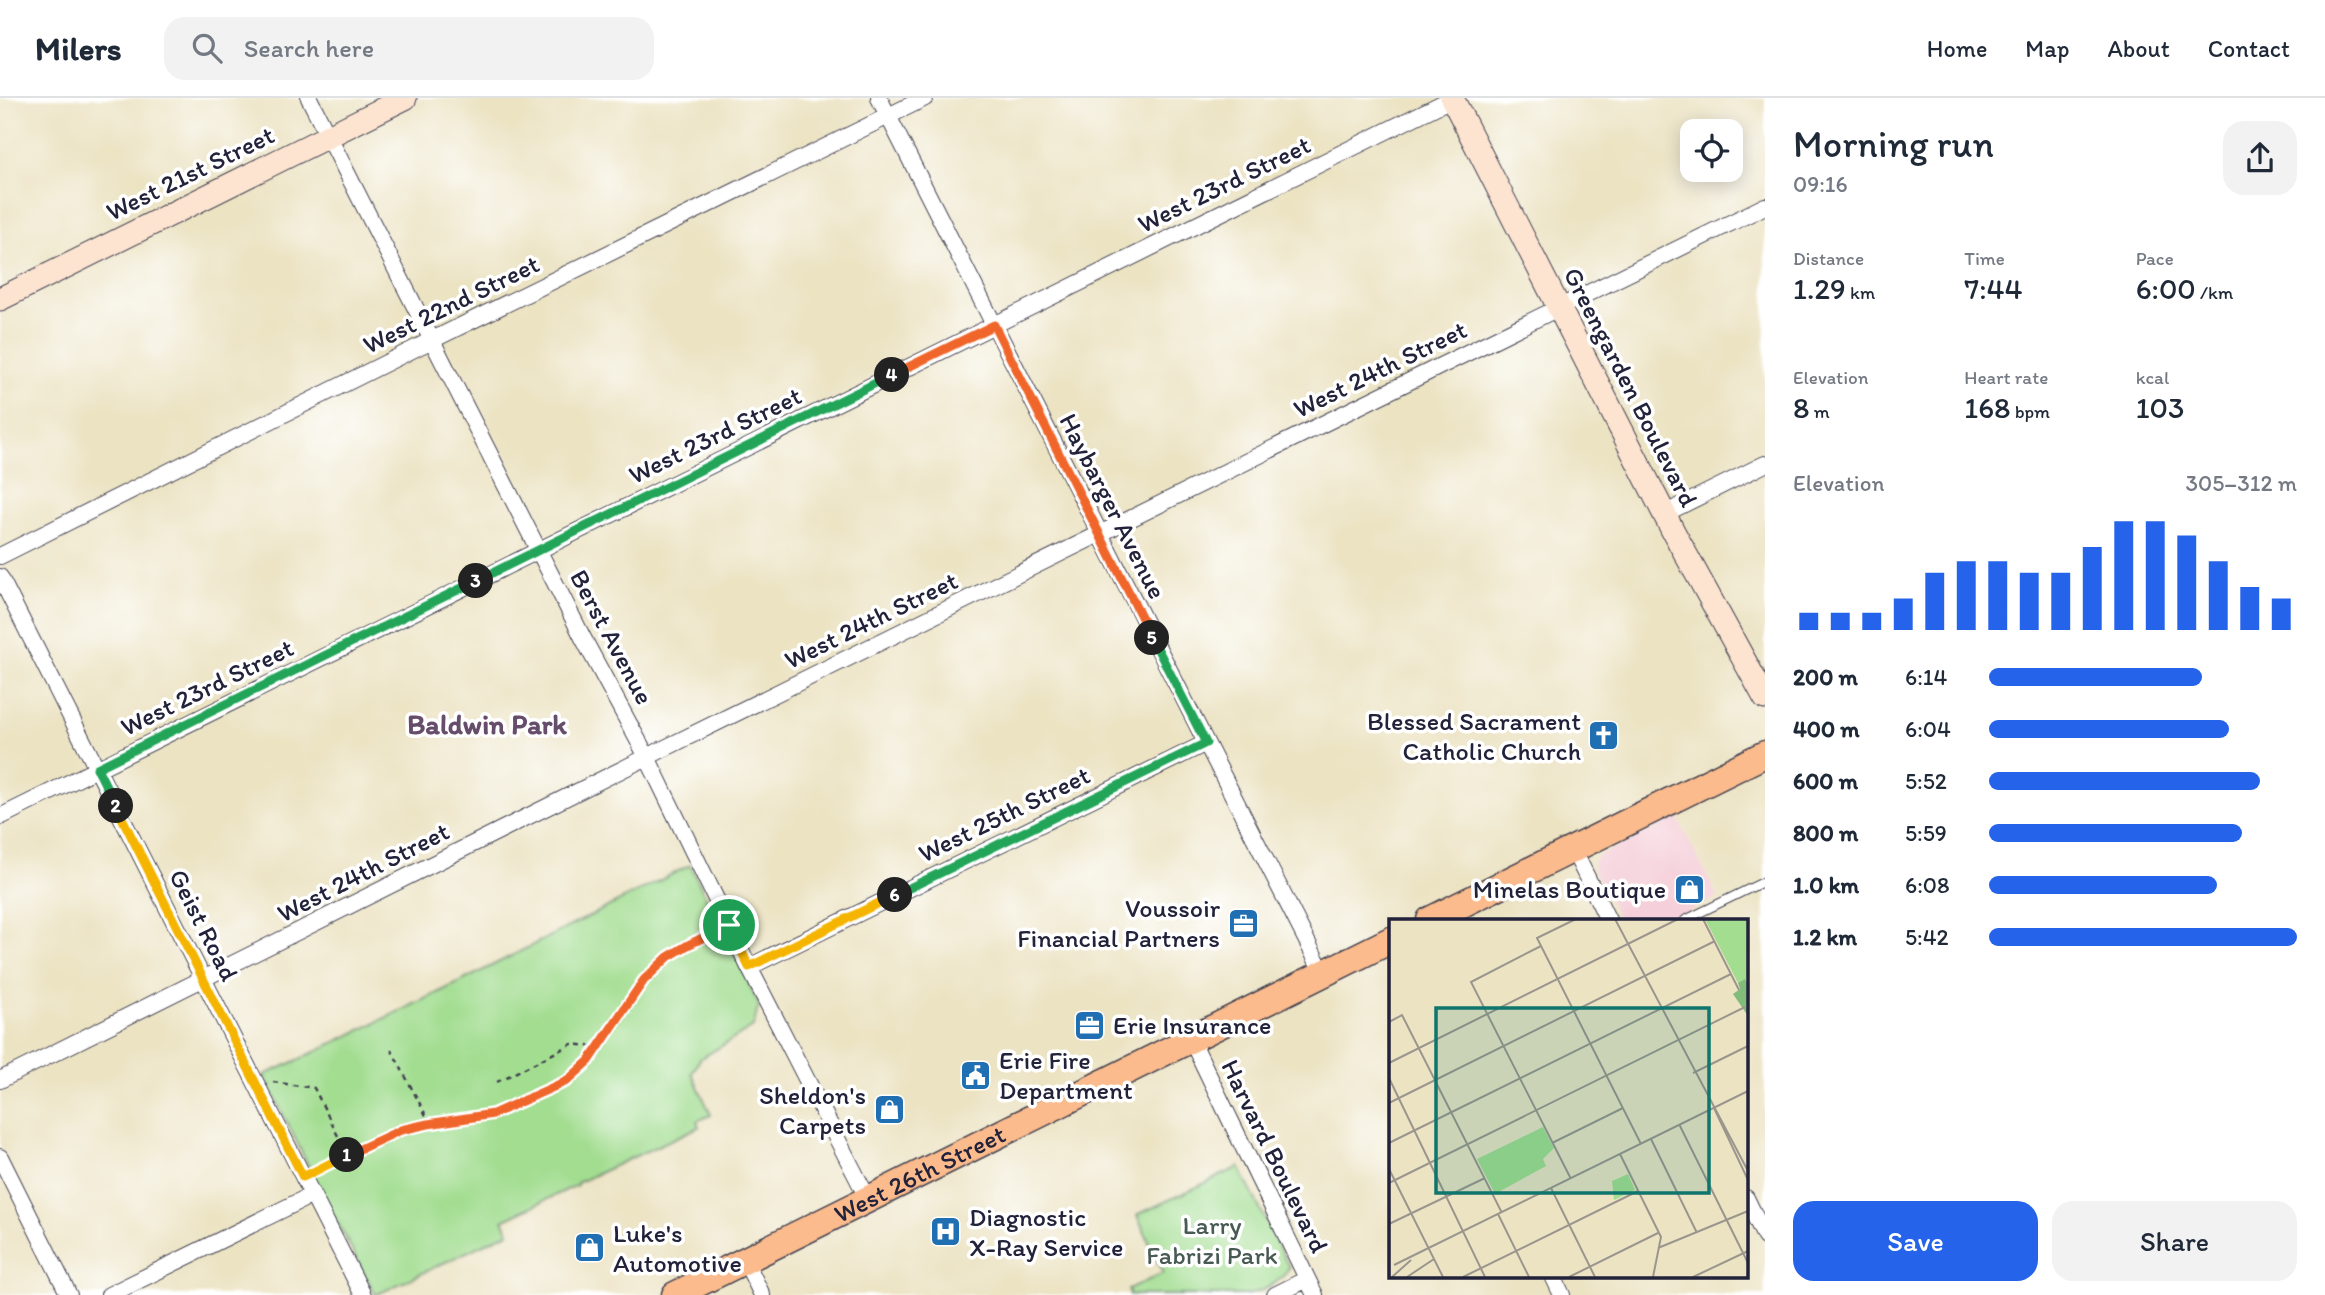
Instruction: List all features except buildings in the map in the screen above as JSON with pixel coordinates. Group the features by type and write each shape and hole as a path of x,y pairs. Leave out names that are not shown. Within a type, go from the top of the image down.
{"main road":[{"path":"1432,919 1765,754"},
{"name":"West 26th Street","path":"675,1295 1389,942"}],"street":[{"name":"Berst Avenue","path":"309,98 647,757 749,967 868,1199"},
{"name":"West 21st Street","path":"0,299 405,98"},
{"name":"Haybarger Avenue","path":"879,98 1323,974"},
{"name":"West 22nd Street","path":"0,556 925,98"},
{"name":"Greengarden Boulevard","path":"1452,98 1664,514 1765,698"},
{"name":"West 23rd Street","path":"0,817 1452,98"},
{"name":"West 24th Street","path":"0,1080 647,757 1765,206"},
{"path":"1664,514 1765,464"},
{"name":"Geist Road","path":"0,577 363,1295"},
{"name":"West 25th Street","path":"749,967 1206,743"},
{"path":"1573,849 1608,919"},
{"name":"Harvard Boulevard","path":"1191,1039 1315,1295"},
{"path":"0,1157 69,1295"},
{"path":"109,1295 312,1195"},
{"path":"1748,1202 1765,1237"},
{"path":"745,1260 762,1295"},
{"path":"1554,1278 1562,1295"},
{"path":"1275,1295 1307,1279"}],"lane":[{"path":"1687,919 1765,881"}],"path":[{"path":"303,1177 388,1135 430,1123 493,1114 567,1081 598,1047 644,980 668,957 729,925"},
{"path":"497,1082 572,1044 598,1047"},
{"path":"391,1049 430,1123"},
{"path":"254,1079 314,1088 347,1154"}],"shaded area":[{"path":"1677,817 1718,897 1673,919 1618,919 1593,869 1594,860"}],"green space":[{"path":"690,865 759,1004 753,1027 700,1059 692,1073 711,1115 697,1121 699,1127 503,1220 509,1232 376,1295 321,1192 264,1075 462,981"},
{"name":"Larry Fabrizi Park","path":"1239,1167 1289,1267 1282,1277 1270,1286 1245,1295 1130,1295 1128,1290 1163,1273 1137,1215"}],"place":[{"name":"Blessed Sacrament Catholic Church","path":"1604,736"},
{"name":"Minelas Boutique","path":"1689,889"},
{"name":"Voussoir Financial Partners","path":"1243,923"},
{"name":"Erie Insurance","path":"1090,1025"},
{"name":"Erie Fire Department","path":"976,1075"},
{"name":"Sheldon's Carpets","path":"889,1110"},
{"name":"Diagnostic X-Ray Service","path":"946,1232"},
{"name":"Luke's Automotive","path":"590,1248"}],"district":[{"name":"Baldwin Park","path":"487,724"}],"route":[{"path":"994,325 1206,743 749,967 729,925 668,957 644,980 589,1061 567,1081 493,1114 401,1130 366,1144 303,1177 97,768 994,325"}]}
